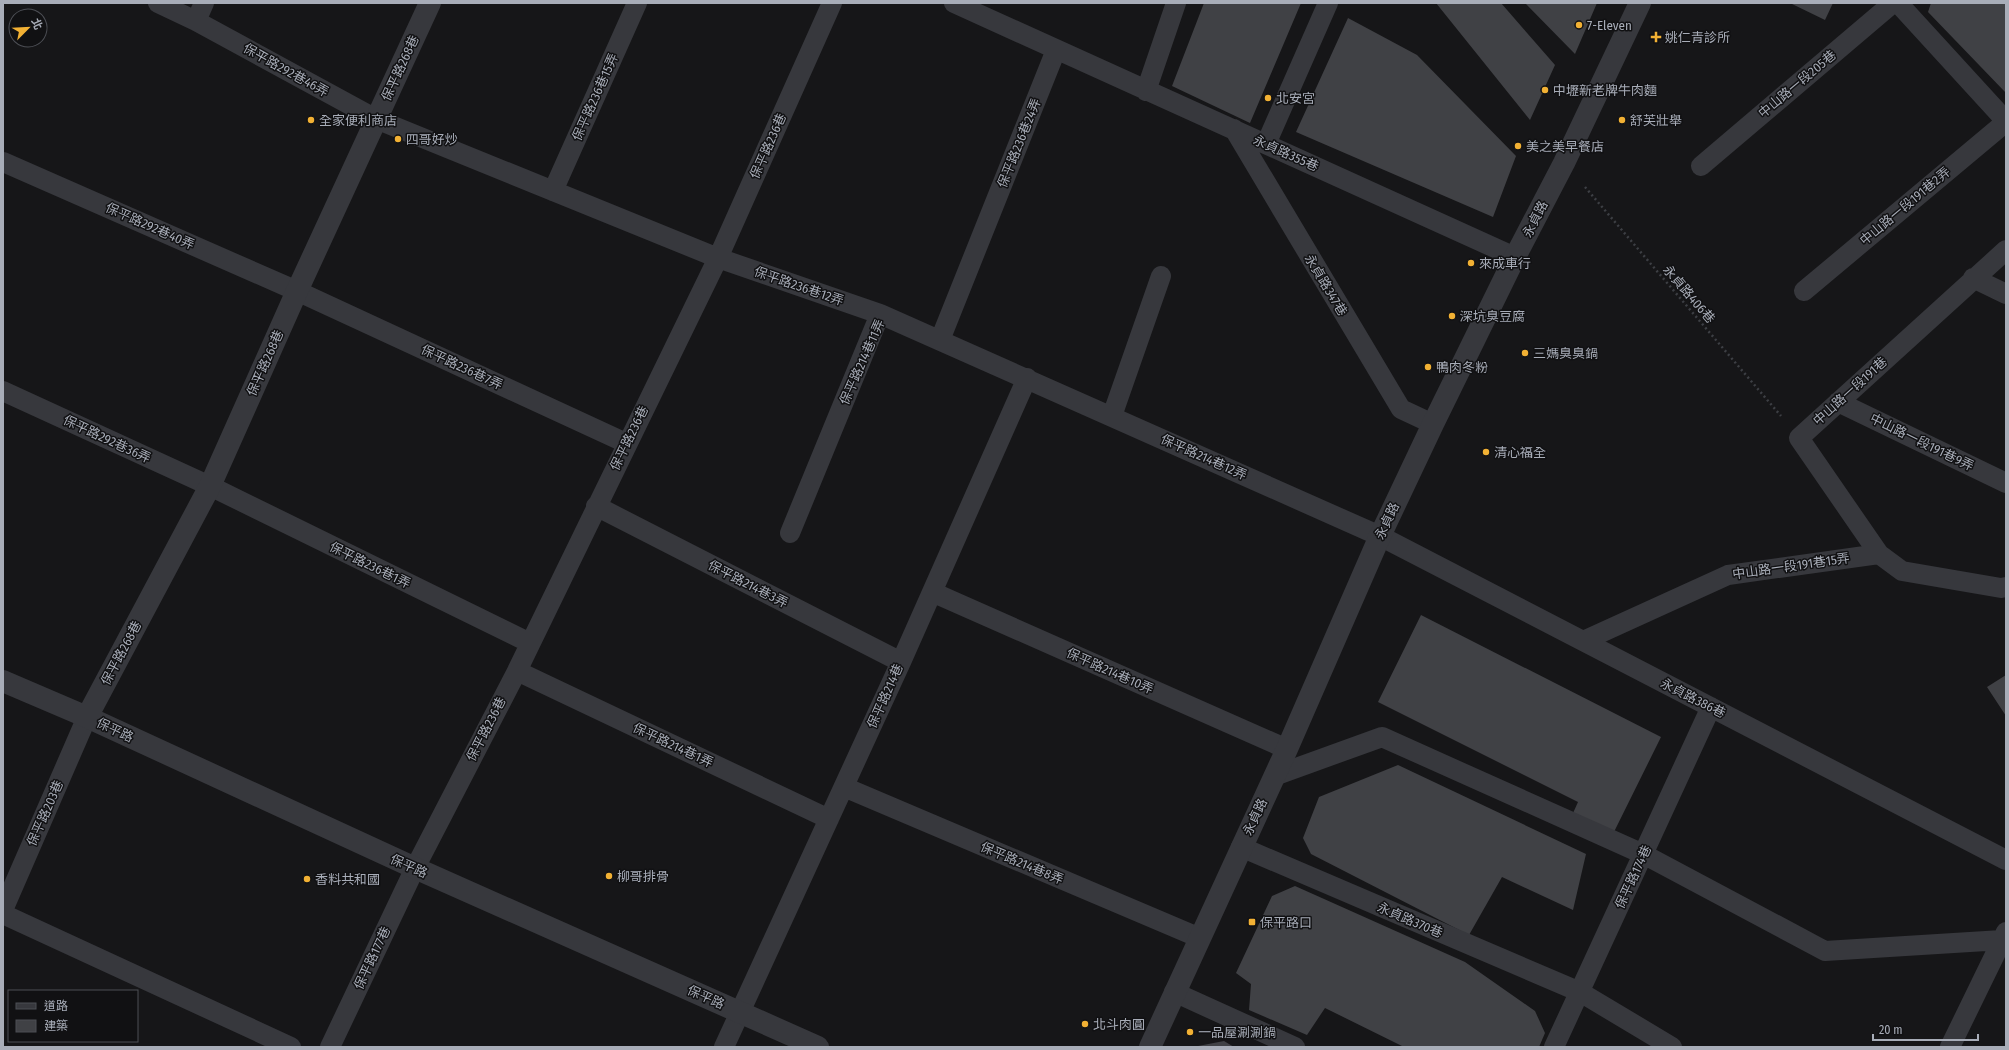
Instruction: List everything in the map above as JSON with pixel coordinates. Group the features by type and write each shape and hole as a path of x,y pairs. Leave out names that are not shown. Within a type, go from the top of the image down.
{"street":[{"name":"保平路268巷","path":"87,716 210,486 297,291 430,3"},
{"name":"永貞路","path":"1150,1047 1287,749 1380,536 1515,256 1564,163 1640,3"},
{"name":"保平路","path":"3,681 87,716 415,868 818,1047"}],"lane":[{"name":"保平路292巷46弄","path":"158,3 200,12 376,119"},
{"name":"保平路236巷15弄","path":"553,191 637,3"},
{"name":"保平路236巷","path":"415,868 517,671 626,443 718,258 832,3"},
{"path":"954,3 1056,50"},
{"path":"1146,91 1176,3"},
{"path":"1266,144 1328,3"},
{"name":"中山路一段205巷","path":"1701,166 1892,3"},
{"path":"1898,3 2006,122"},
{"name":"永貞路355巷","path":"1056,50 1515,256"},
{"name":"保平路236巷24弄","path":"940,340 1056,50"},
{"path":"376,119 718,258"},
{"name":"中山路一段191巷2弄","path":"1804,290 2006,122"},
{"name":"永貞路347巷","path":"1234,129 1400,409 1433,424"},
{"name":"保平路292巷40弄","path":"3,162 297,291"},
{"name":"中山路一段191巷","path":"1799,438 1973,278 2006,250"},
{"name":"保平路236巷12弄","path":"718,258 880,314"},
{"path":"1112,416 1161,276"},
{"path":"1973,278 2006,294"},
{"name":"保平路236巷7弄","path":"297,291 626,443"},
{"name":"保平路214巷11弄","path":"790,533 880,314 1027,378"},
{"name":"保平路214巷12弄","path":"1027,378 1380,536"},
{"name":"保平路214巷","path":"724,1047 739,1011 844,787 1027,378"},
{"name":"保平路292巷36弄","path":"3,391 210,486"},
{"name":"中山路一段191巷9弄","path":"1838,402 2006,482"},
{"path":"1799,438 1879,554 1902,571 2001,588 2006,587"},
{"name":"保平路236巷1弄","path":"210,486 530,643"},
{"name":"保平路214巷3弄","path":"596,506 900,662"},
{"name":"永貞路386巷","path":"1380,536 2006,860"},
{"name":"中山路一段191巷15弄","path":"1583,641 1728,575 1879,554"},
{"name":"保平路214巷10弄","path":"932,592 1287,749"},
{"name":"保平路214巷1弄","path":"517,671 829,819"},
{"name":"保平路174巷","path":"1554,1047 1711,707"},
{"name":"保平路203巷","path":"3,910 87,716"},
{"path":"1274,776 1382,737 1643,854 1825,950 2004,936"},
{"name":"保平路214巷8弄","path":"844,787 1200,938"},
{"name":"永貞路370巷","path":"1242,847 1580,992 1672,1047"},
{"name":"保平路177巷","path":"333,1046 415,868"},
{"path":"3,914 291,1047"},
{"path":"1950,1047 2004,936"},
{"path":"1174,992 1295,1047"}],"path":[{"name":"永貞路406巷","path":"1564,163 1799,438"}],"building":[{"path":"1204,3 1301,3 1250,123 1172,86"},
{"path":"1436,3 1501,3 1555,65 1530,120"},
{"path":"1525,3 1597,3 1575,54"},
{"path":"1790,3 1833,3 1825,20"},
{"path":"1931,3 2006,3 2006,93 1928,12"},
{"path":"1348,18 1417,55 1516,156 1493,217 1296,132"},
{"path":"1421,615 1661,737 1609,842 1569,822 1578,802 1378,702"},
{"path":"2006,675 2006,716 1987,687"},
{"path":"1398,765 1586,854 1573,910 1502,877 1469,935 1311,854 1303,838 1319,797"},
{"path":"1295,886 1465,962 1535,1011 1545,1033 1539,1047 1404,1047 1325,1008 1307,1035 1249,1010 1251,984 1236,973 1272,896"},
{"path":"1224,1041 1234,1047 1198,1047 1198,1046"}],"place":[{"name":"7-Eleven","path":"1579,25"},
{"name":"姚仁青診所","path":"1656,37"},
{"name":"中壢新老牌牛肉麵","path":"1545,90"},
{"name":"北安宮","path":"1268,98"},
{"name":"全家便利商店","path":"311,120"},
{"name":"舒芙壯舉","path":"1622,120"},
{"name":"四哥好炒","path":"398,139"},
{"name":"美之美早餐店","path":"1518,146"},
{"name":"來成車行","path":"1471,263"},
{"name":"深坑臭豆腐","path":"1452,316"},
{"name":"三媽臭臭鍋","path":"1525,353"},
{"name":"鴨肉冬粉","path":"1428,367"},
{"name":"清心福全","path":"1486,452"},
{"name":"柳哥排骨","path":"609,876"},
{"name":"香料共和國","path":"307,879"},
{"name":"保平路口","path":"1252,922"},
{"name":"北斗肉圓","path":"1085,1024"},
{"name":"一品屋涮涮鍋","path":"1190,1032"}]}
